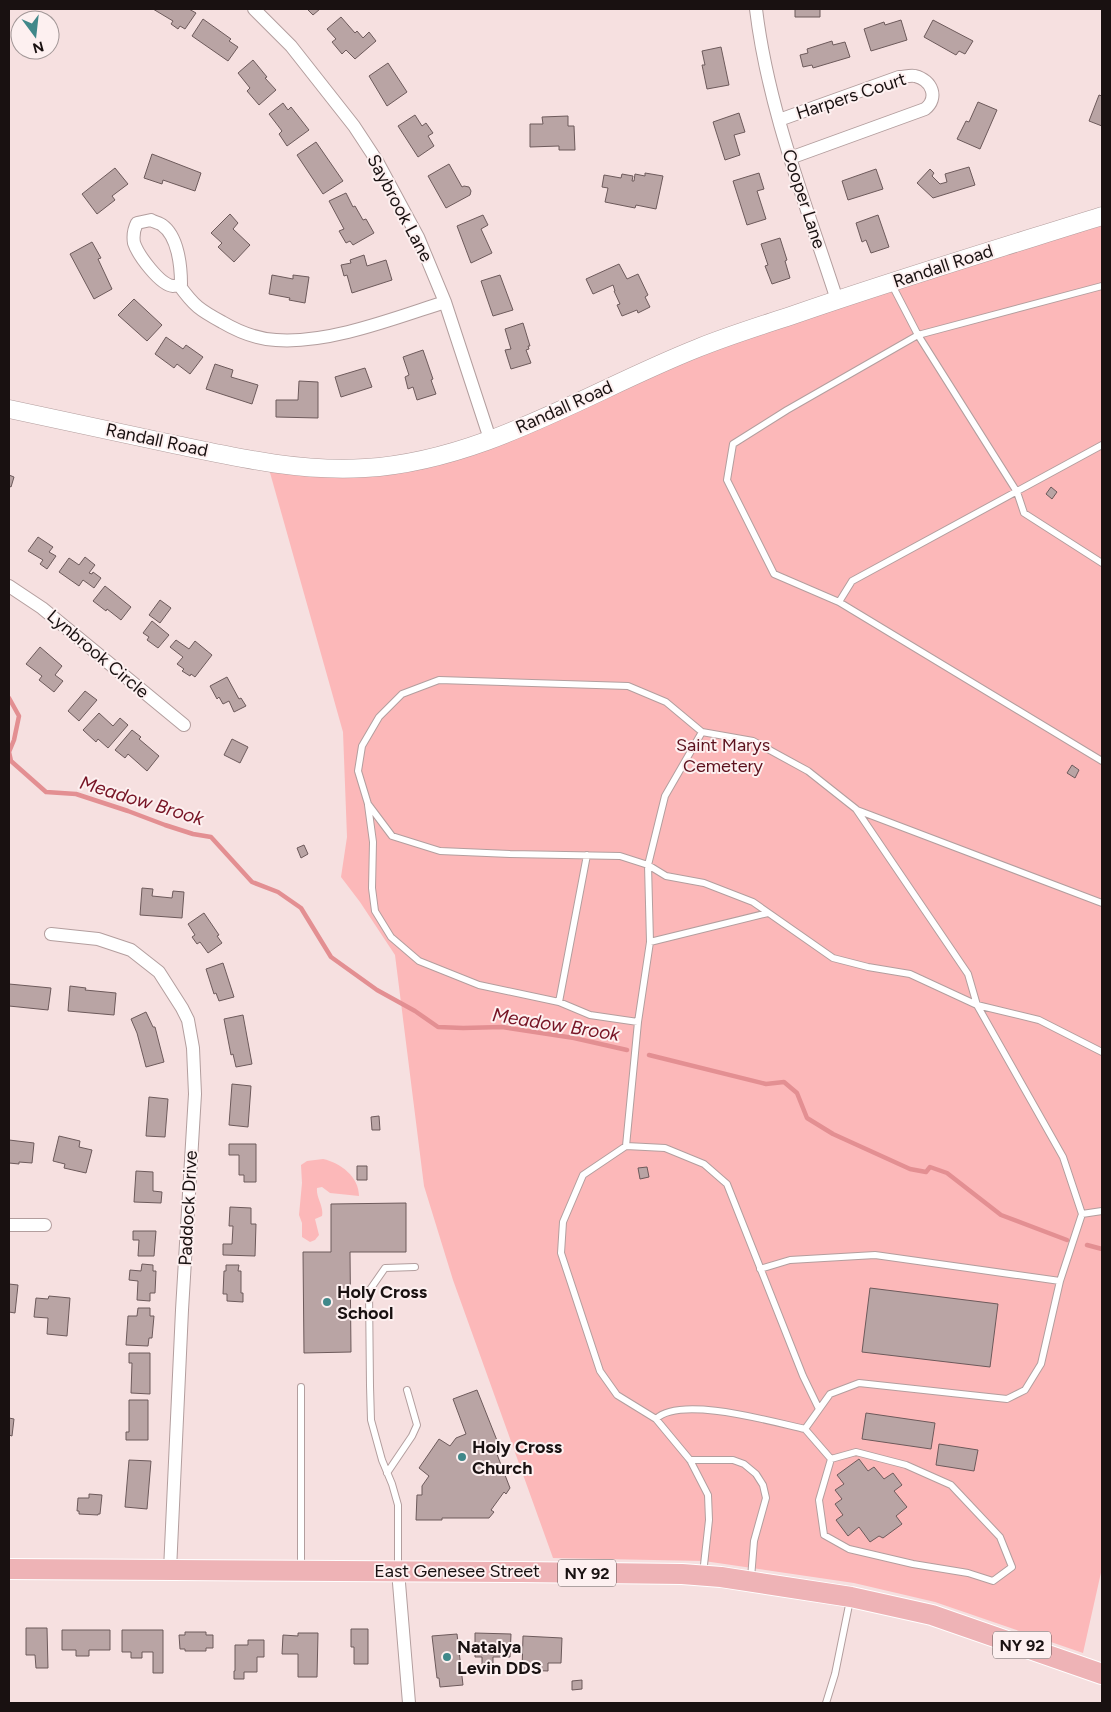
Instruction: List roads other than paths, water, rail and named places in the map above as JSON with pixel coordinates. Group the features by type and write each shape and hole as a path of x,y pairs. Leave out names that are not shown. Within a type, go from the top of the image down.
{"main road":[{"name":"East Genesee Street","path":"9,1569 301,1570 682,1574 703,1576 851,1596 932,1615 1102,1674"}],"street":[{"name":"Saybrook Lane","path":"254,9 291,46 354,126 377,161 418,236 445,302 490,439"},
{"name":"Cooper Lane","path":"756,9 760,46 779,120 838,300"},
{"name":"Harpers Court","path":"779,120 899,77 914,76 925,80 931,87 933,95 931,105 925,109 790,158"},
{"name":"Randall Road","path":"9,409 240,458 312,468 366,468 429,459 534,422 692,350 838,300 1102,216"},
{"path":"151,220 162,225 174,239 181,268 181,284 179,285 166,284 156,275 140,254 134,242 134,229 137,224 151,220"},
{"path":"179,285 191,302 199,309 237,331 276,340 305,340 360,329 445,302"},
{"name":"Lynbrook Circle","path":"9,586 42,608 184,725"},
{"name":"Paddock Drive","path":"50,934 98,940 131,950 159,972 188,1020 193,1048 195,1094 182,1300 170,1570"},
{"path":"9,1225 45,1225"},
{"path":"398,1571 409,1703"}],"lane":[{"path":"891,283 918,336 1017,492 1024,513 1102,563"},
{"path":"1102,286 918,336 787,410 733,444 728,480 774,574 839,602 1102,761"},
{"path":"839,602 852,581 1102,444"},
{"path":"638,1022 590,1015 560,1002 479,985 419,961 391,937 375,911 372,888 373,842 368,804 358,771 362,746 379,717 402,694 440,680 628,686 666,702 702,732 753,741 808,771 856,810 968,974 978,1005 1064,1157 1082,1214 1060,1281 1041,1364 1025,1390 1007,1399 859,1383 830,1394 805,1429"},
{"path":"626,1146 638,1022 650,942 648,865 665,796 702,732"},
{"path":"368,804 392,836 440,851 620,856 648,865 666,876 704,883 752,902 833,958 868,967 910,974 978,1005 1039,1020 1102,1052"},
{"path":"856,810 1102,903"},
{"path":"560,1002 587,855"},
{"path":"650,942 768,913"},
{"path":"703,1576 709,1520 708,1495 690,1460 656,1419 617,1395 600,1371 561,1253 563,1222 583,1174 626,1146 665,1148 704,1164 727,1184 803,1376 819,1409"},
{"path":"1082,1214 1102,1211"},
{"path":"760,1269 790,1260 875,1255 1060,1281"},
{"path":"398,1571 398,1506 371,1420 368,1290 386,1268 415,1267"},
{"path":"300,1387 301,1570"},
{"path":"387,1472 412,1436 417,1425 406,1390"},
{"path":"656,1419 661,1414 681,1409 717,1410 805,1429 831,1459"},
{"path":"856,1452 906,1465 951,1485 1000,1537 1012,1567 993,1581 968,1573 913,1564 849,1549 824,1535 819,1500 831,1459 856,1452"},
{"path":"690,1460 733,1460 744,1464 756,1474 763,1486 766,1498 754,1541 751,1581"},
{"path":"826,1703 835,1674 851,1596"}],"waterway":[{"name":"Meadow Brook","path":"9,698 19,716 14,740 9,752 11,761 46,792 76,794 193,834 211,837 252,882 278,892 301,908 331,957 377,990 415,1011 438,1027 502,1027 574,1038 627,1050"},
{"name":"Meadow Brook","path":"649,1055 766,1084 784,1082 797,1093 807,1118 833,1134 910,1169 926,1172 930,1167 947,1173 1001,1215 1067,1240"},
{"name":"Meadow Brook","path":"1087,1245 1102,1249"}],"place":[{"name":"Holy Cross School","path":"327,1302"},
{"name":"Holy Cross Church","path":"462,1457"},
{"name":"Natalya Levin DDS","path":"447,1657"}],"park label":[{"name":"Saint Marys Cemetery","path":"723,755"}]}
